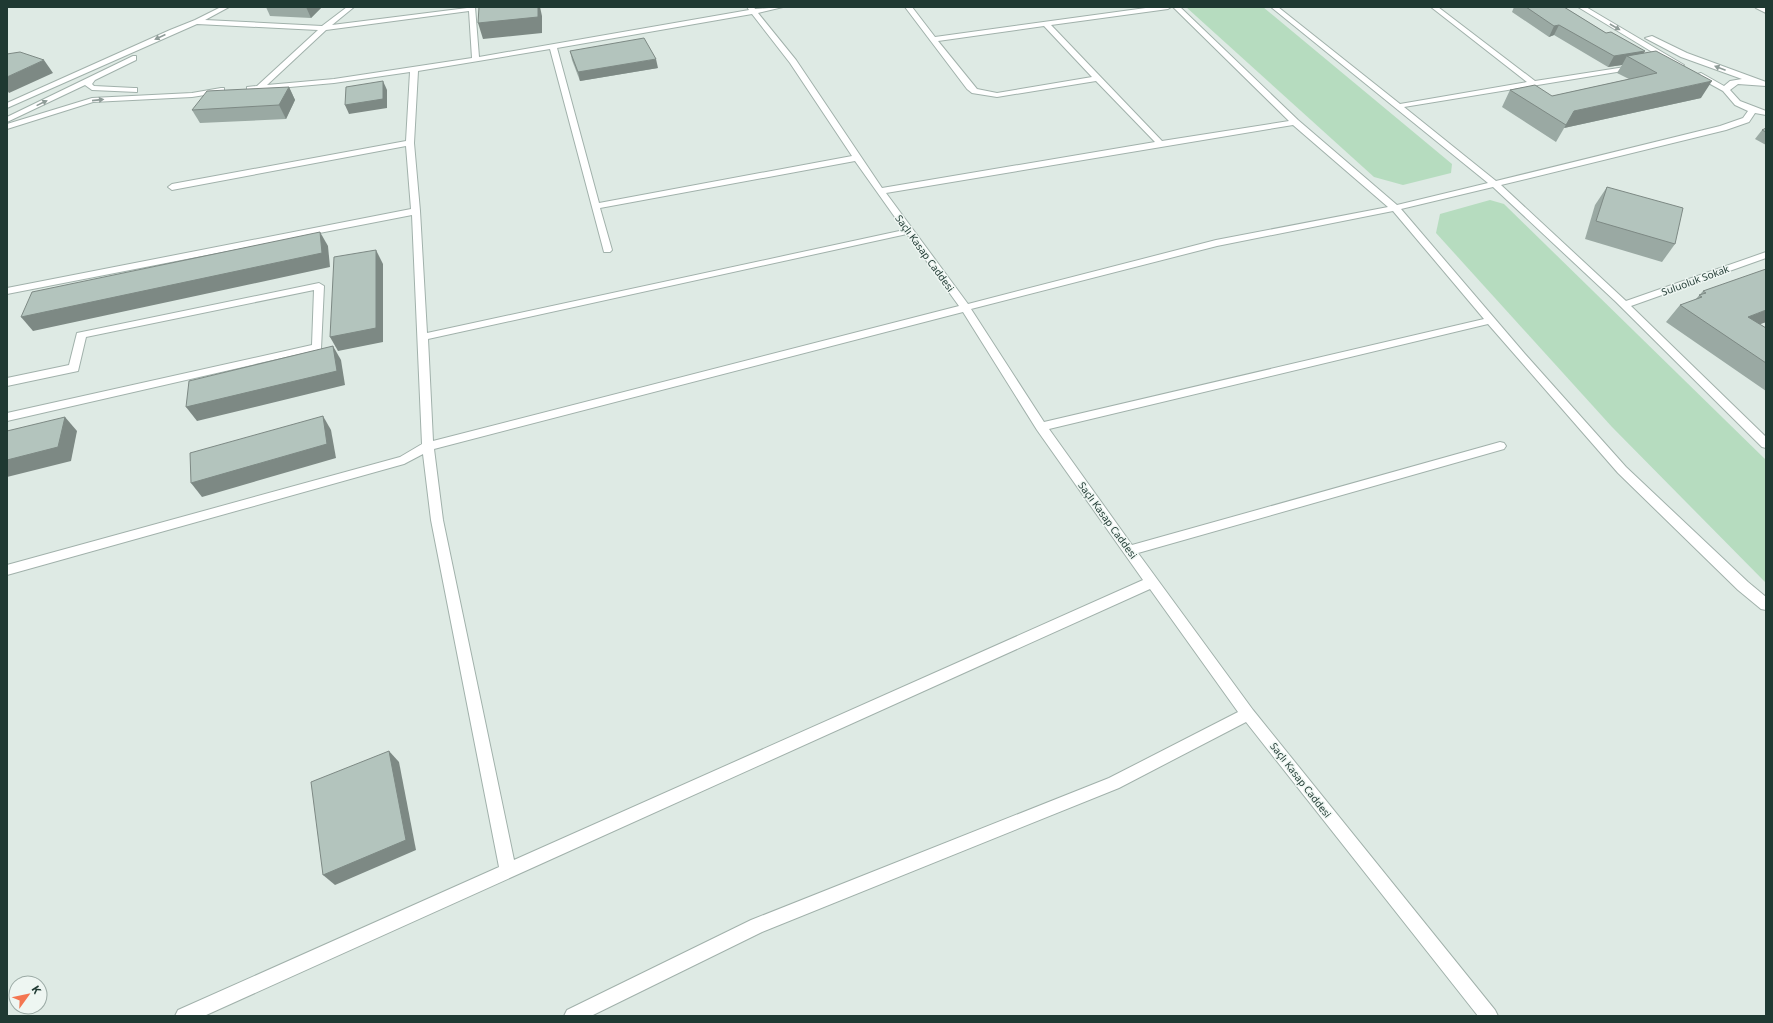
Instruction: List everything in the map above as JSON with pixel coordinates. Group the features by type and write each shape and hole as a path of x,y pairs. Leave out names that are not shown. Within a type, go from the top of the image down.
{"street":[{"path":"7,106 172,31 196,22 226,7"},
{"path":"259,88 324,28 351,7"},
{"path":"244,89 334,81 476,60 553,48 752,9 780,7"},
{"path":"908,7 970,87 984,93 997,95 1098,78"},
{"path":"934,39 1168,7"},
{"path":"1176,7 1295,122 1395,208 1521,356 1622,470 1743,586 1766,605"},
{"path":"1274,7 1494,183 1625,305 1766,444"},
{"path":"1434,7 1462,27 1534,84"},
{"path":"1581,7 1726,90 1734,100 1753,110 1766,113"},
{"path":"1596,7 1666,46 1763,82"},
{"path":"1758,7 1766,11"},
{"path":"7,120 180,35 196,22 324,28 438,14 472,8 476,60"},
{"name":"Saçlı Kasap Caddesi","path":"752,9 793,62 880,191 964,306 1041,427 1248,714 1489,1016"},
{"path":"1046,24 1161,144"},
{"path":"553,48 607,250"},
{"path":"1658,63 1673,60"},
{"path":"1399,106 1642,66"},
{"path":"414,69 410,143 416,210 428,446 437,520 508,871"},
{"path":"92,79 88,84 92,88 130,90 198,89 207,91"},
{"path":"1726,90 1727,86 1731,84 1763,82"},
{"path":"7,127 92,100 192,95 207,91 230,90"},
{"path":"7,570 404,460 428,446 964,306 1216,243 1395,208 1723,128 1746,120 1753,110"},
{"path":"880,191 1295,122"},
{"path":"172,187 410,143"},
{"path":"595,206 857,158"},
{"path":"7,291 416,210"},
{"path":"422,337 910,231"},
{"name":"Suluoluk Sokak","path":"1625,305 1766,255"},
{"path":"7,382 74,368 81,335 319,286 317,347 7,417"},
{"path":"1041,427 1491,320"},
{"path":"1129,551 1500,446"},
{"path":"184,1016 1152,582"},
{"path":"573,1016 757,926 1114,783 1248,714"}],"green space":[{"path":"1186,7 1263,7 1452,164 1451,173 1403,185 1374,177"},
{"path":"1490,200 1504,204 1766,460 1766,583 1612,427 1436,233 1440,214"}],"building":[{"path":"479,7 538,7 538,17 478,23"},
{"path":"1526,7 1564,7 1606,33 1611,32 1645,51 1614,56 1559,25 1554,26"},
{"path":"644,38 656,59 578,72 570,51"},
{"path":"1656,51 1712,81 1574,111 1566,125 1510,90 1535,85 1552,96 1657,73 1627,56"},
{"path":"20,52 44,60 7,77 7,54"},
{"path":"383,81 383,99 345,105 346,87"},
{"path":"289,87 279,105 192,110 207,91"},
{"path":"1607,187 1683,208 1675,244 1596,221"},
{"path":"320,232 322,253 21,317 32,292"},
{"path":"376,250 376,328 330,337 334,257"},
{"path":"1766,269 1766,310 1748,317 1766,328 1766,363 1680,305 1702,297 1699,295 1706,293 1703,291"},
{"path":"333,346 337,371 186,407 189,381"},
{"path":"323,416 327,444 191,483 190,453"},
{"path":"65,417 58,447 7,460 7,431"},
{"path":"389,751 406,840 323,875 311,782"}]}
